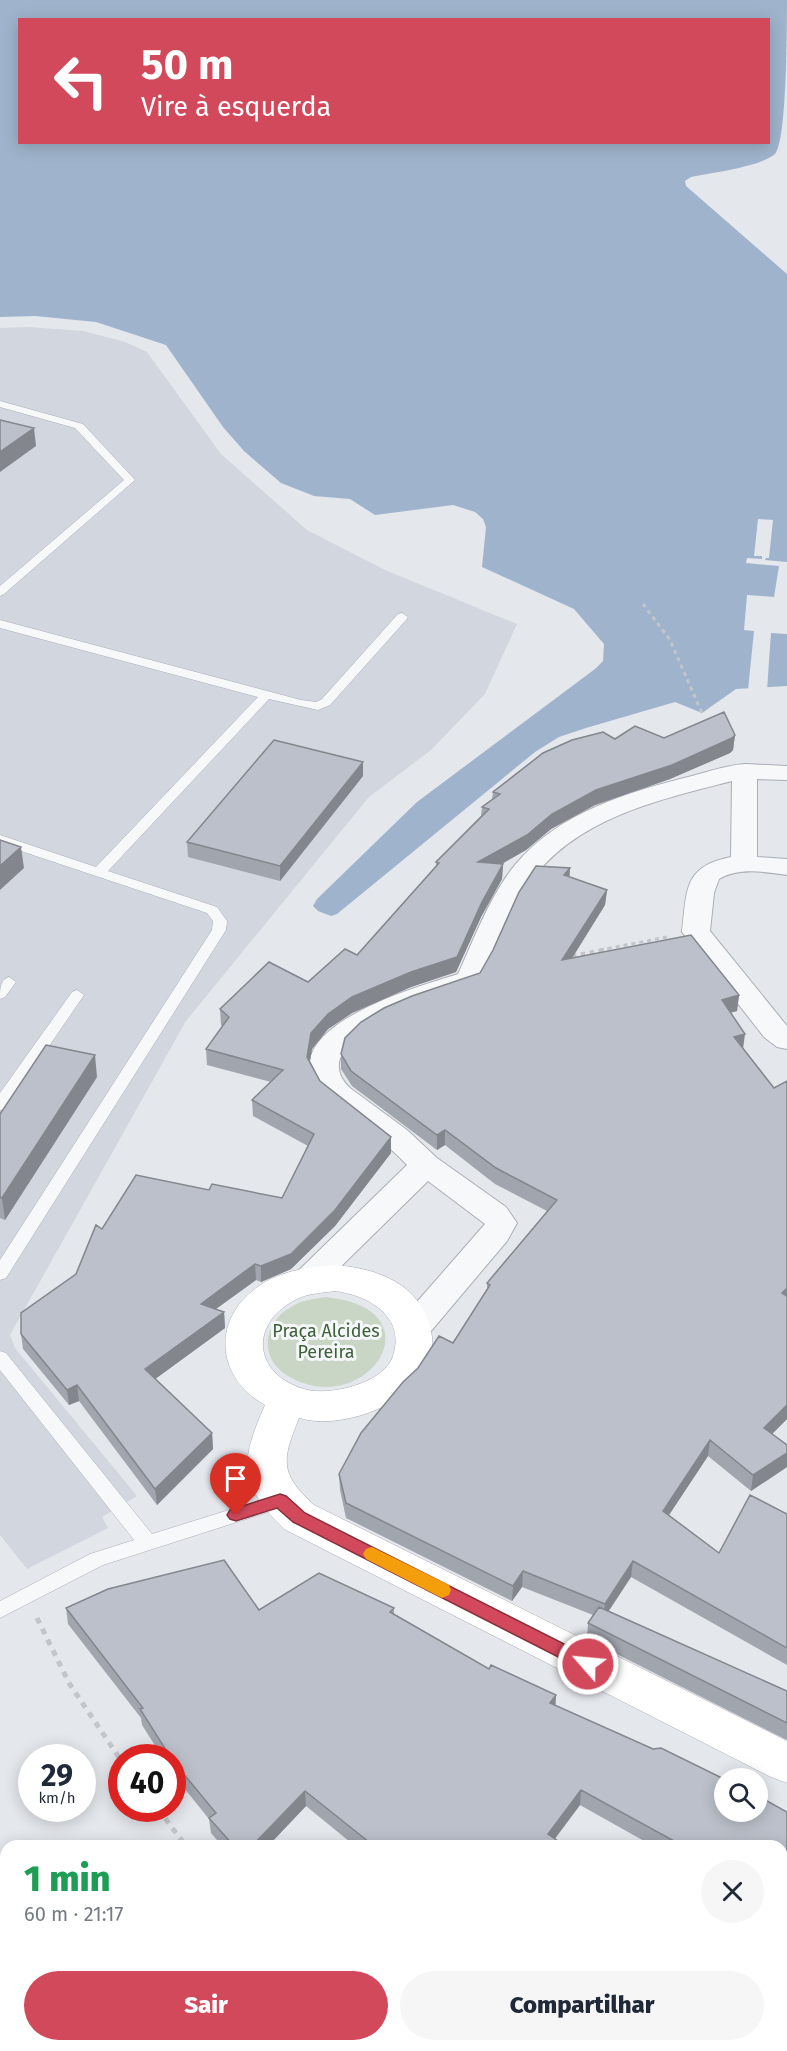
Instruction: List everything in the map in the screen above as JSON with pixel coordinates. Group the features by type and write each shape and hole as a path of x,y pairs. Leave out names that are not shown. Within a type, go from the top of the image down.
{"street":[{"path":"744,863 745,771"},
{"path":"414,1328 496,1233 501,1223 495,1215 426,1165 394,1135 337,1092 328,1082 323,1068 326,1055 334,1043 345,1031 363,1019 469,980 506,897 525,870 548,846 576,825 609,810 668,789 745,771 787,773"},
{"path":"787,867 744,863 718,868 704,880 696,932 774,1030 787,1040"},
{"path":"307,1281 426,1165"},
{"path":"335,1278 363,1282 387,1293 404,1309 414,1328 414,1348 411,1358 407,1368 391,1386 368,1399 342,1406 313,1406 287,1400 263,1386 249,1367 243,1346 246,1324 260,1305 281,1290 307,1281 335,1278"},
{"path":"287,1400 266,1450 267,1474 280,1501 299,1517 787,1763"}],"lane":[{"path":"0,404 79,426 130,480 0,592"},
{"path":"0,624 266,695 318,706 326,702 402,617"},
{"path":"99,872 266,695"},
{"path":"0,838 212,910 220,921 219,930 1,1270"},
{"path":"0,1105 77,995"},
{"path":"0,1358 148,1543"},
{"path":"0,1610 97,1558 280,1501"}],"path":[{"path":"643,604 670,640 702,713"},
{"path":"570,956 696,932"},
{"path":"26,1596 69,1683 110,1744"},
{"path":"168,1822 181,1840"}],"shaded area":[{"path":"27,327 83,331 125,342 147,352 221,454 307,530 385,570 517,624 485,694 431,750 369,797 186,1021 10,1335 15,1348 137,1496 102,1517 108,1528 27,1569 0,1535 0,328"}],"green space":[{"name":"Praça Alcides Pereira","path":"326,1297 361,1306 380,1321 386,1339 380,1358 365,1374 343,1385 317,1386 288,1376 272,1360 269,1351 270,1331 281,1314 299,1303"}],"water":[{"path":"0,0 787,0 784,107 779,145 775,154 758,163 691,177 685,181 686,186 787,274 787,686 736,689 702,713 675,702 559,737 535,752 337,914 331,916 318,911 313,906 317,899 417,802 595,669 603,661 604,644 574,609 482,567 486,527 483,519 475,512 453,505 375,515 350,499 314,496 281,483 244,451 223,427 166,345 96,322 35,316 0,317"}],"pier":[{"path":"758,519 773,520 769,558 765,560 787,562 787,634 771,633 767,690 748,690 754,631 744,630 747,595 774,597 779,566 746,563 747,558 762,559 762,556 754,556"}],"building":[{"path":"0,420 34,428 0,452"},
{"path":"724,712 735,735 732,738 672,765 596,790 552,814 527,835 478,862 503,864 482,902 457,957 411,972 352,997 328,1014 311,1033 307,1057 320,1081 391,1137 335,1210 291,1254 261,1266 255,1264 201,1304 224,1312 145,1369 212,1433 155,1489 77,1385 67,1390 21,1334 21,1313 76,1274 96,1225 102,1229 136,1175 209,1190 212,1184 282,1198 314,1134 252,1100 283,1070 206,1049 229,1017 220,1009 269,962 308,982 345,949 357,955 439,863 436,862 489,809 482,807 500,794 493,792 543,753 572,740 603,732 615,739 635,726 664,738"},
{"path":"274,740 363,762 280,866 187,842"},
{"path":"0,840 21,847 0,866"},
{"path":"536,866 570,868 564,875 607,890 562,960 691,935 739,995 722,1000 745,1034 734,1037 774,1088 787,1081 787,1288 782,1293 787,1296 787,1405 764,1428 787,1445 787,1453 753,1475 710,1440 663,1511 719,1553 750,1495 787,1514 787,1648 633,1561 605,1604 523,1571 513,1586 346,1503 339,1474 361,1433 403,1382 418,1368 439,1336 453,1343 490,1285 487,1283 557,1200 496,1168 445,1130 437,1135 351,1071 341,1054 345,1038 361,1022 384,1008 480,973 519,892"},
{"path":"46,1045 95,1055 2,1198 0,1197 0,1114"},
{"path":"224,1560 259,1610 319,1573 394,1608 390,1612 489,1669 491,1665 556,1695 550,1703 653,1749 661,1748 714,1774 714,1822 768,1822 768,1802 787,1812 787,1840 672,1840 581,1790 548,1834 556,1840 366,1840 305,1791 258,1840 229,1840 209,1818 216,1813 186,1777 186,1744 162,1744 140,1709 143,1708 66,1608 108,1589"},
{"path":"599,1607 787,1691 787,1723 588,1623"}],"slow traffic":[{"path":"372,1554 442,1590"}],"route":[{"path":"236,1515 280,1501 299,1517 588,1664"}]}
